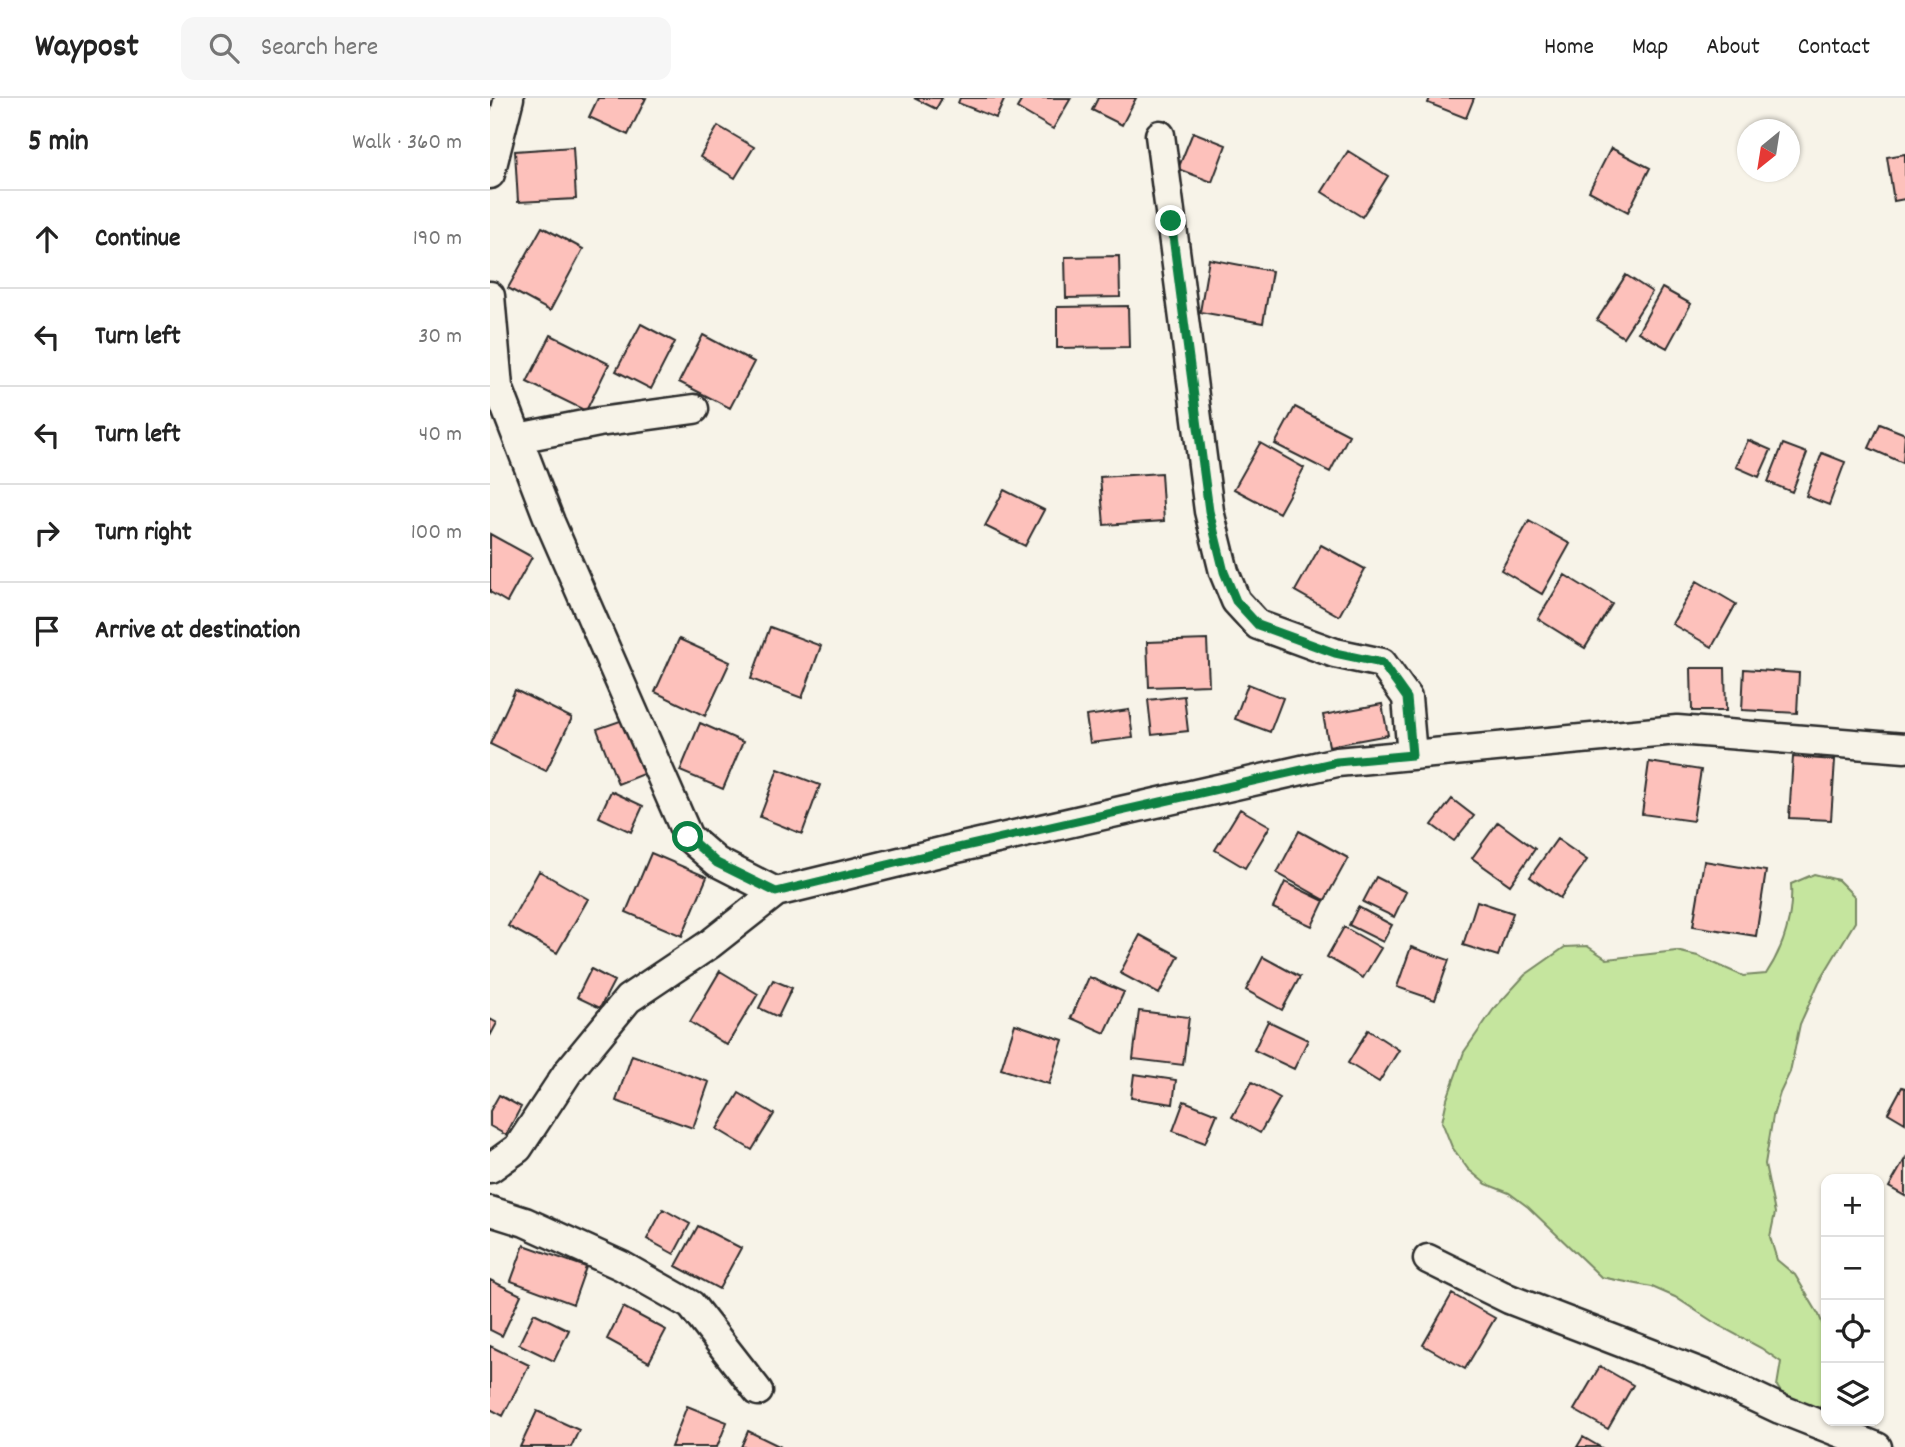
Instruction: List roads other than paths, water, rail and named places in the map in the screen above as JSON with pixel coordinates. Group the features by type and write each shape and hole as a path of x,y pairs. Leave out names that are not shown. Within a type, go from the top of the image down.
{"street":[{"path":"490,174 509,98"},
{"path":"1160,135 1209,511 1224,572 1236,601 1258,625 1335,653 1382,663 1407,698 1412,755"},
{"path":"490,296 498,387 550,522 688,837 717,863 776,892"},
{"path":"518,438 599,422 694,409"},
{"path":"490,1168 518,1148 568,1072 628,999 710,944 776,892 1337,762 1677,730 1905,748"},
{"path":"490,1211 525,1222 622,1266 691,1305 758,1391"},
{"path":"1428,1259 1509,1299 1714,1378 1780,1409 1877,1447"}]}
